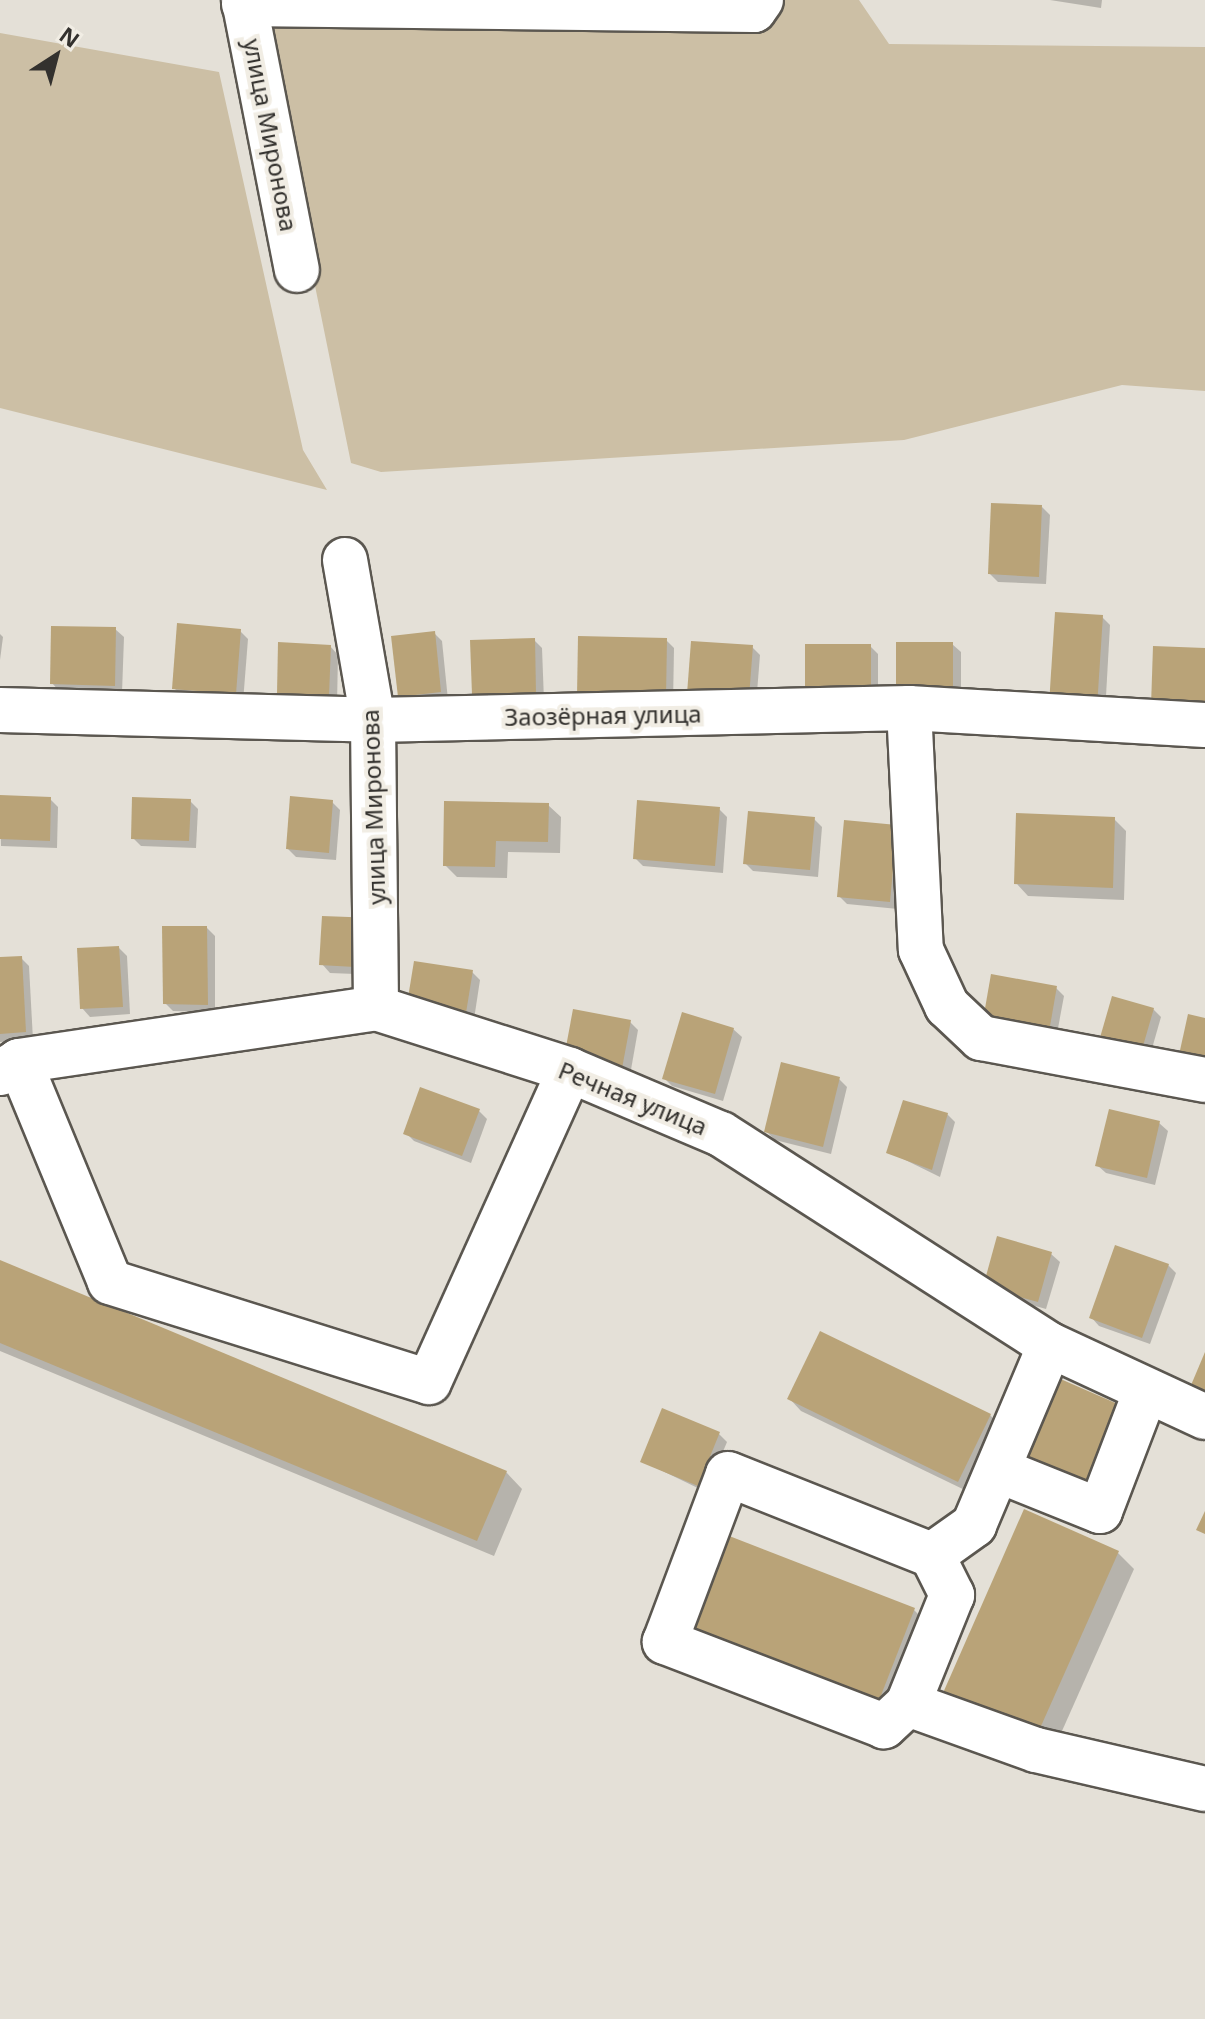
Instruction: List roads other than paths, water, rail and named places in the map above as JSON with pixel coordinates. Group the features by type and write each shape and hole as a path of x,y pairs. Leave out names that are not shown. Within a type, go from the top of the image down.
{"street":[{"path":"244,2 754,10 761,0"},
{"name":"улица Миронова","path":"244,2 297,270"},
{"name":"улица Миронова","path":"345,560 373,720 376,1008"},
{"path":"909,708 921,950 947,1006 981,1038 1205,1080"},
{"name":"Заозёрная улица","path":"0,710 373,720 909,708 1205,725"},
{"name":"Речная улица","path":"10,1067 376,1008 570,1070 721,1134 1050,1345 1145,1393 1205,1417"},
{"path":"10,1067 110,1282 429,1382 570,1070"},
{"path":"932,1555 974,1525 1050,1345"},
{"path":"998,1470 1100,1511 1145,1393"},
{"path":"728,1474 932,1555 952,1595 908,1704 884,1726 665,1642 728,1474"},
{"path":"908,1704 1036,1750 1205,1789"}]}
